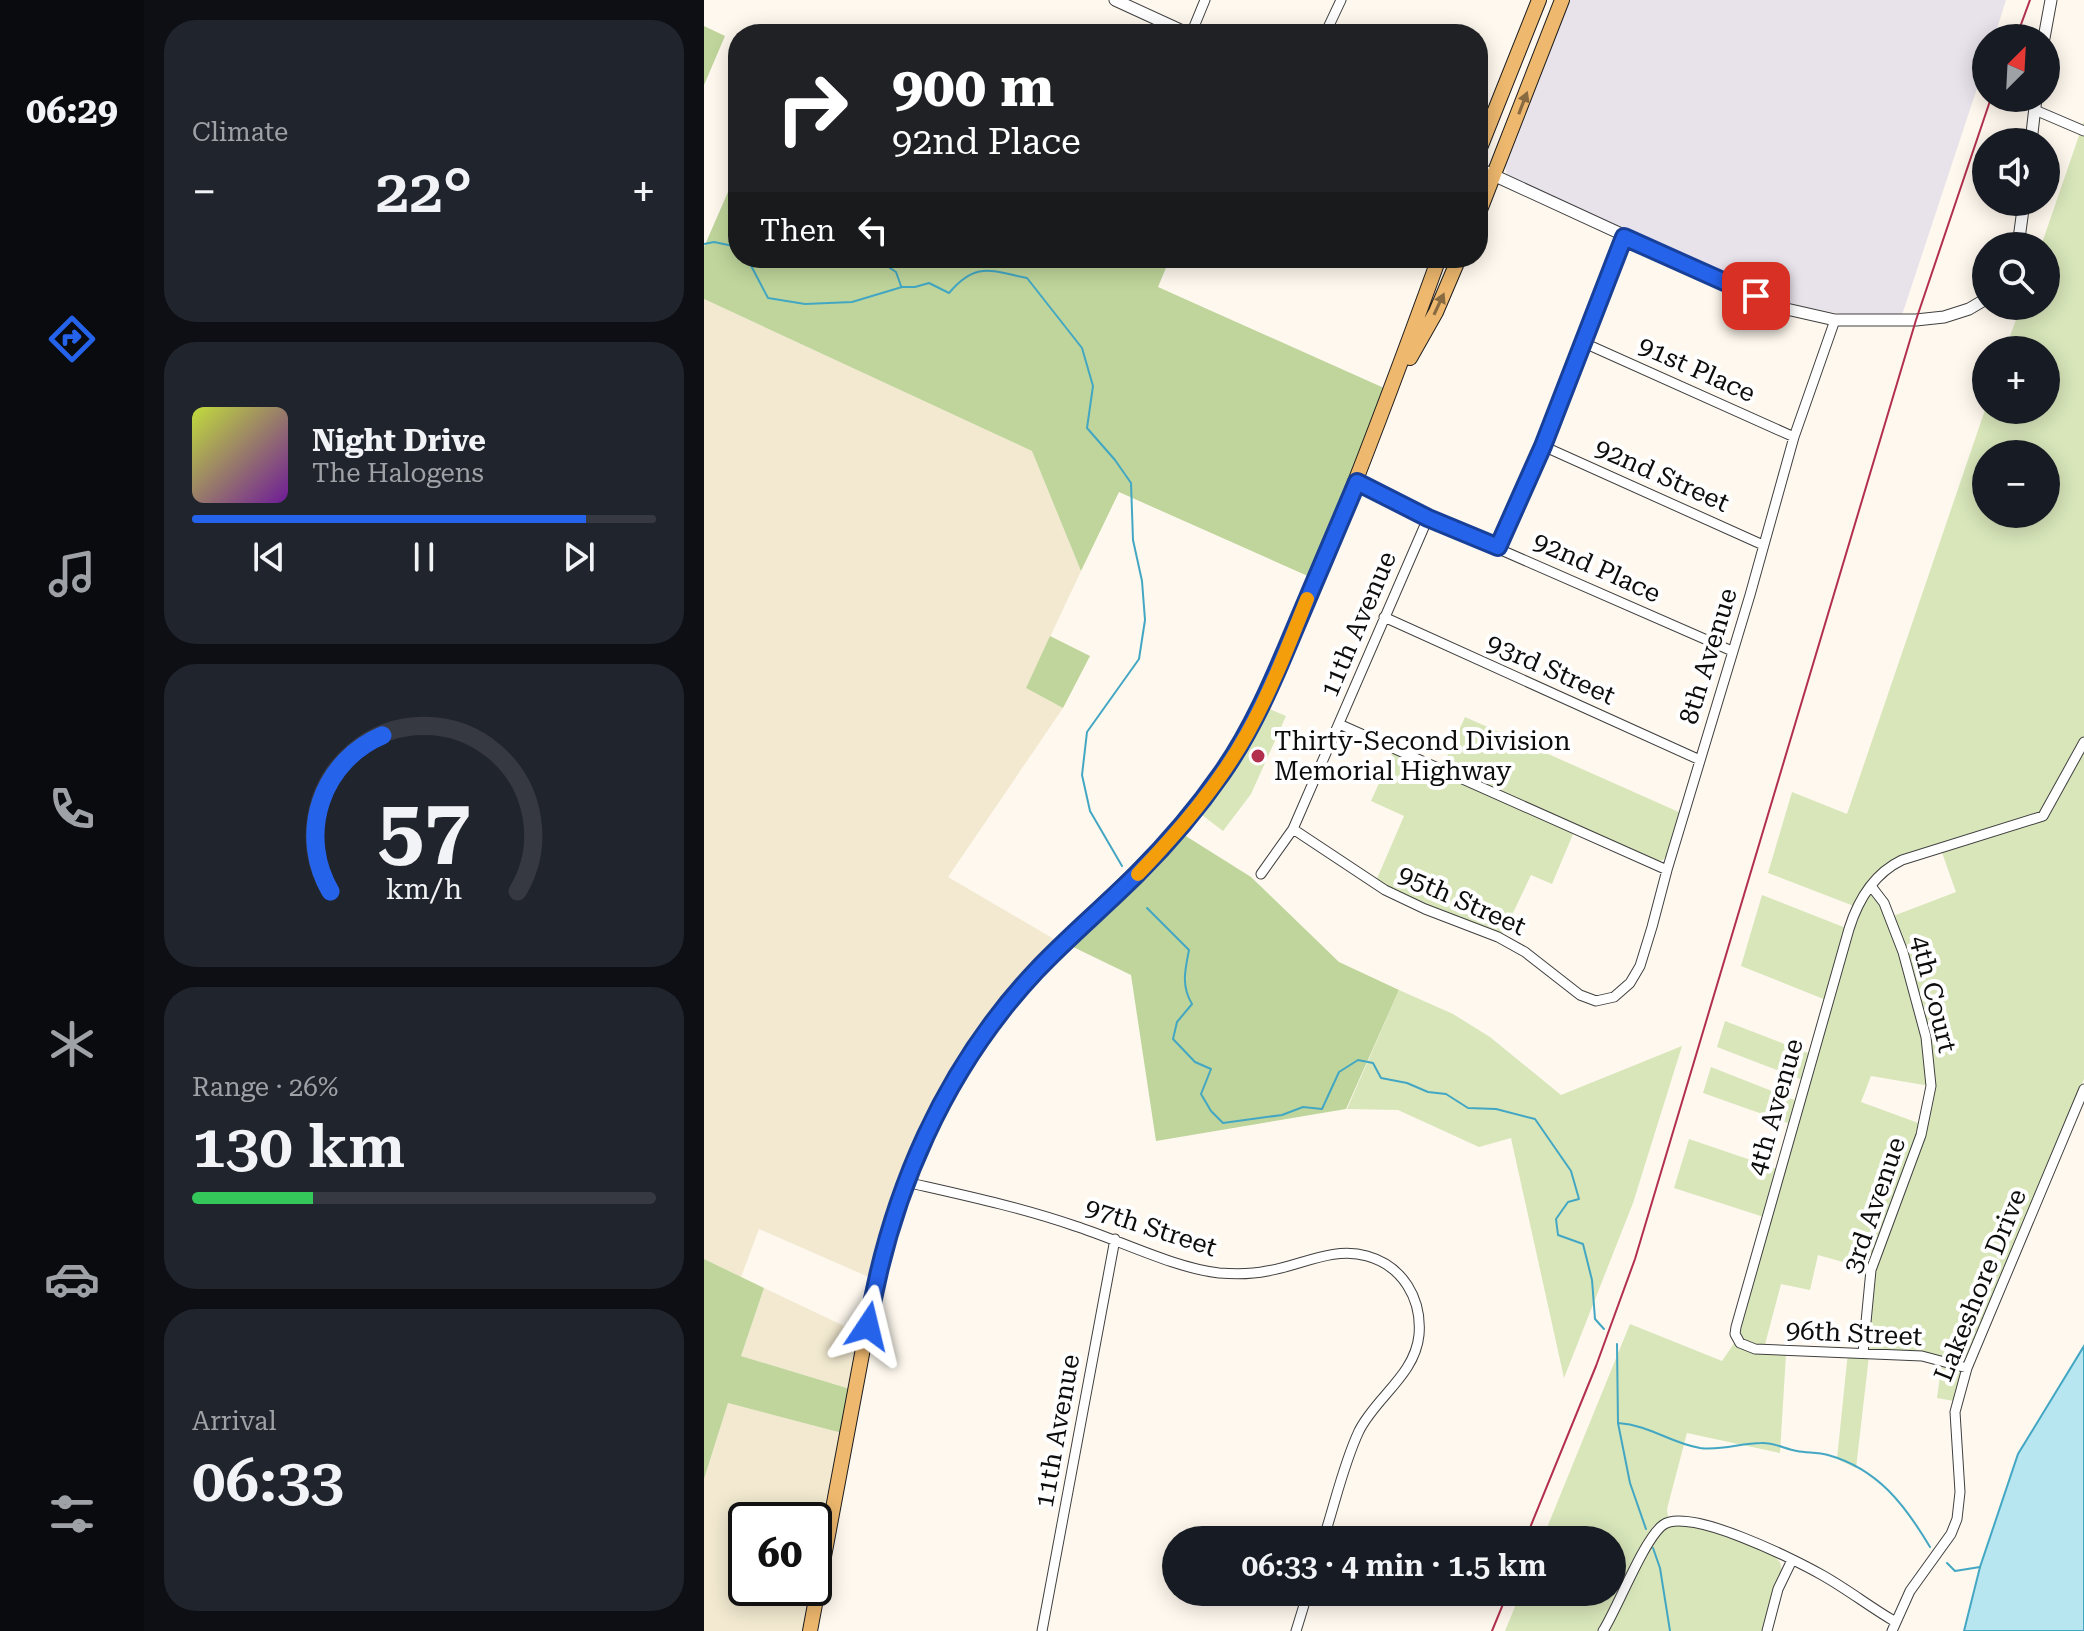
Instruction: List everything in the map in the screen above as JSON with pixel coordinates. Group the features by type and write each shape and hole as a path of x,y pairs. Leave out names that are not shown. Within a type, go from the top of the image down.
{"main road":[{"path":"1488,128 1539,0"},
{"path":"1488,192 1562,0"},
{"path":"810,1631 874,1290 906,1182 929,1126 967,1059 1004,1008 1037,970 1182,827 1224,771 1247,733 1278,669 1357,482 1435,268"},
{"path":"1388,397 1436,312 1455,268"}],"street":[{"path":"1115,0 1168,24"},
{"path":"1194,24 1205,0"},
{"path":"1330,24 1341,0"},
{"path":"2047,24 2051,0"},
{"path":"2050,112 2084,131"},
{"path":"1488,173 1782,308 1835,320 1933,319 1972,307"},
{"path":"1498,547 1543,446 1624,237"},
{"name":"8th Avenue","path":"1614,997 1630,983 1640,966 1794,437 1835,320"},
{"name":"91st Place","path":"1582,342 1794,437"},
{"name":"92nd Street","path":"1543,446 1763,545"},
{"name":"92nd Place","path":"1357,482 1428,518 1732,651"},
{"name":"11th Avenue","path":"1261,874 1293,829 1428,518"},
{"name":"93rd Street","path":"1384,617 1700,760"},
{"path":"1339,724 1667,870"},
{"path":"1871,886 1891,866 1902,860 2043,816 2084,742"},
{"name":"95th Street","path":"1293,829 1385,890 1498,937 1525,952 1580,995 1596,1001 1614,997"},
{"name":"4th Court","path":"1871,886 1882,898 1893,924 1926,1037 1931,1086 1925,1120"},
{"name":"4th Avenue","path":"1740,1343 1735,1334 1737,1320 1826,1009 1856,907 1871,886"},
{"name":"Lakeshore Drive","path":"1893,1626 1919,1576 1951,1534 1957,1519 1960,1492 1955,1412 1967,1368 2084,1089"},
{"name":"3rd Avenue","path":"1863,1353 1871,1270 1925,1120"},
{"name":"97th Street","path":"906,1182 1031,1210 1180,1264 1219,1273 1267,1272 1349,1252 1386,1263 1409,1285 1415,1298 1419,1335 1415,1352 1405,1371 1361,1428 1328,1526"},
{"name":"11th Avenue","path":"1042,1631 1115,1239"},
{"name":"96th Street","path":"1740,1343 1746,1347 1772,1351 1922,1356 1967,1368"},
{"path":"1603,1631 1654,1534 1669,1521 1688,1521 1715,1528 1792,1560 1825,1577 1893,1626"},
{"path":"1767,1631 1778,1589 1792,1560"},
{"path":"1296,1631 1304,1606"}],"shaded area":[{"path":"1570,0 2006,0 1998,24 1972,24 1972,103 1902,315 1846,315 1783,303 1507,175 1505,166"},
{"path":"704,299 1032,451 1081,571 1026,688 1063,708 948,877 1059,942 960,1062 926,1116 896,1180 878,1239 871,1278 759,1229 741,1277 704,1259"},
{"path":"764,1288 861,1334 850,1389 741,1356"},
{"path":"728,1403 842,1433 829,1502 728,1502 728,1606 811,1606 806,1631 704,1631 704,1479"}],"green space":[{"path":"704,26 725,36 704,85"},
{"path":"2084,121 2084,1079 1973,1342 1954,1401 1937,1398 1942,1361 1869,1356 1856,1468 1837,1459 1848,1352 1864,1348 1870,1279 1915,1166 1930,1086 1871,1076 1861,1102 1921,1124 1871,1270 1818,1255 1810,1290 1781,1284 1763,1352 1786,1354 1780,1453 1687,1433 1667,1509 1669,1525 1722,1534 1772,1554 1780,1562 1782,1572 1764,1631 1505,1631 1515,1606 1626,1606 1626,1526 1548,1526 1630,1324 1722,1361 1739,1336 1770,1219 1674,1188 1689,1139 1783,1171 1796,1126 1703,1093 1711,1067 1802,1103 1808,1082 1717,1047 1725,1021 1816,1056 1831,1002 1741,966 1762,895 1851,930 1859,908 1768,873 1792,792 1847,814 1972,448 1972,528 2060,528 2060,440 1975,440 1980,424 2060,424 2060,336 2010,336 2016,320 2060,320 2060,232 2046,232 2051,216 2060,216 2060,191","holes":["1940,847 1956,892 1888,918 1878,899 1863,889 1906,856"]},
{"path":"728,192 728,268 1166,268 1158,287 1384,388 1310,577 1119,492 1081,571 1032,451 704,299 704,247"},
{"path":"1050,636 1090,656 1063,708 1026,688"},
{"path":"1265,707 1286,716 1251,794 1223,831 1198,812"},
{"path":"1465,717 1681,813 1666,856 1655,862 1576,827 1552,884 1531,875 1502,936 1416,902 1376,881 1404,816 1371,801 1393,752 1440,772"},
{"path":"1181,833 1251,877 1339,962 1399,990 1346,1109 1156,1141 1131,975 1069,945 1148,872"},
{"path":"1399,990 1453,1014 1490,1037 1561,1095 1682,1046 1633,1203 1564,1378 1511,1138 1479,1147 1398,1110 1347,1109"},
{"path":"704,1259 764,1288 741,1356 850,1389 842,1433 728,1403 704,1479"}],"water":[{"path":"2084,1346 2084,1631 1964,1631 1980,1567 2018,1454"}],"waterway":[{"path":"704,244 728,245"},
{"path":"752,268 768,298 805,304 852,302 902,287 929,283 949,293 976,272 994,271 1027,278 1082,348 1093,386 1087,428 1131,483 1133,540 1142,581 1145,620 1139,659 1087,732 1082,775 1090,811 1122,866"},
{"path":"890,268 896,272 901,286"},
{"path":"1147,908 1189,950 1185,984 1192,1004 1177,1022 1173,1039 1195,1062 1211,1069 1201,1094 1223,1123 1282,1115 1303,1107 1322,1109 1339,1072 1358,1060 1373,1063 1381,1078 1446,1094 1468,1108 1496,1109 1535,1119 1571,1171 1579,1199 1568,1202 1556,1219 1558,1235 1583,1244 1592,1280 1595,1319 1604,1329"},
{"path":"1617,1344 1618,1423 1630,1483 1646,1529"},
{"path":"1618,1423 1640,1427 1700,1448 1766,1443 1846,1461 1862,1469 1888,1490 1911,1517 1930,1547"},
{"path":"1653,1548 1660,1568 1670,1631"},
{"path":"1947,1563 1955,1571 1980,1567"}],"railway":[{"path":"2021,24 2030,0"},
{"path":"1531,1526 1596,1366 1635,1259 1916,320 1986,112"},
{"path":"1492,1631 1502,1606"}],"slow traffic":[{"path":"1138,874 1182,827 1224,771 1247,733 1278,669 1307,599"}],"place":[{"name":"Thirty-Second Division Memorial Highway","path":"1258,756"}],"route":[{"path":"868,1326 885,1246 906,1182 929,1126 967,1059 1004,1008 1037,970 1182,827 1224,771 1247,733 1278,669 1357,482 1428,518 1498,547 1543,446 1624,237 1756,296"}]}
